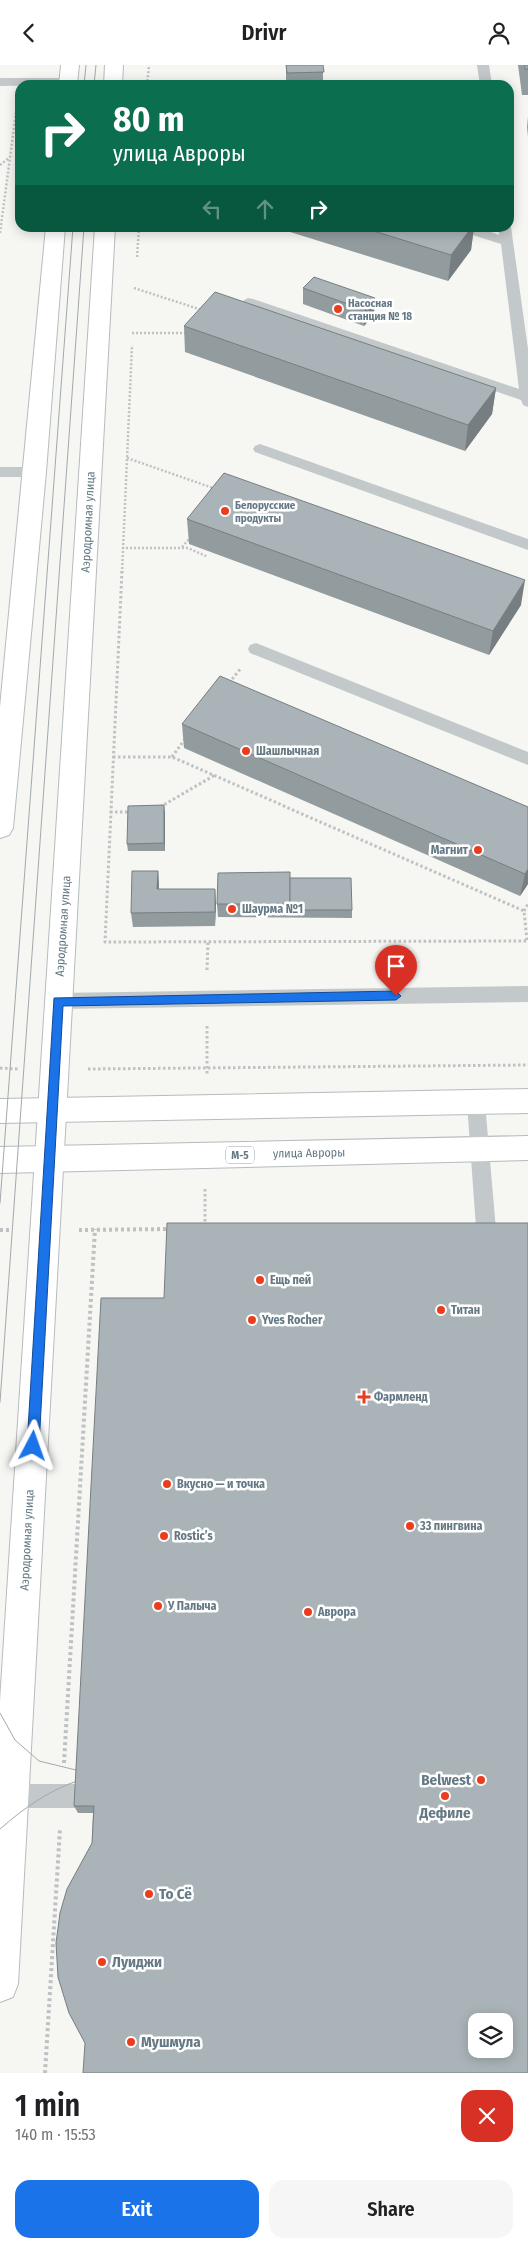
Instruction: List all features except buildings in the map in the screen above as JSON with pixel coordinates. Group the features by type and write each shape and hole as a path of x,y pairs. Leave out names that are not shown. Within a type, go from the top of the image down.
{"main road":[{"path":"113,80 114,65"},
{"path":"0,828 35,472 56,232"},
{"name":"Аэродромная улица","path":"0,1984 6,1796 50,1159 105,232"},
{"path":"0,1111 528,1101"},
{"name":"улица Авроры","path":"0,1160 528,1148"}],"lane":[{"path":"483,65 485,80"},
{"path":"40,80 69,77"},
{"path":"0,82 15,82"},
{"path":"248,302 528,399 506,234 493,232"},
{"path":"513,293 528,297"},
{"path":"260,449 528,545"},
{"path":"0,472 35,472"},
{"path":"256,649 528,759"},
{"path":"58,1001 528,993"},
{"path":"476,1103 487,1241"},
{"path":"6,1796 71,1795"}],"path":[{"path":"148,80 149,65"},
{"path":"0,233 15,120"},
{"path":"0,165 10,157"},
{"path":"136,262 138,232"},
{"path":"134,297 135,279"},
{"path":"134,288 208,312"},
{"path":"133,324 105,942 528,941 524,911 528,904"},
{"path":"132,333 189,333"},
{"path":"127,458 217,489"},
{"path":"182,548 193,534"},
{"path":"122,548 188,548 208,557"},
{"path":"226,687 256,649"},
{"path":"172,757 190,733"},
{"path":"113,757 172,757 524,911"},
{"path":"153,811 215,775"},
{"path":"110,812 136,811"},
{"path":"0,1068 528,1065"},
{"path":"45,2073 71,1795 95,1229"},
{"path":"111,1230 177,1229"},
{"path":"196,1229 215,1229"}],"tram line":[{"path":"84,80 86,65"},
{"path":"94,80 96,65"},
{"path":"0,1203 73,232"},
{"path":"0,1402 84,232"},
{"path":"0,1713 15,1740 39,1761 80,1771"},
{"path":"0,1829 37,1800 80,1780"}],"place":[{"name":"Насосная станция № 18","path":"338,309"},
{"name":"Белорусские продукты","path":"225,511"},
{"name":"Шашлычная","path":"246,751"},
{"name":"Магнит","path":"478,850"},
{"name":"Шаурма №1","path":"232,909"},
{"name":"Ещь пей","path":"260,1280"},
{"name":"Титан","path":"441,1310"},
{"name":"Yves Rocher","path":"252,1320"},
{"name":"Фармленд","path":"364,1397"},
{"name":"Вкусно — и точка","path":"167,1484"},
{"name":"33 пингвина","path":"410,1526"},
{"name":"Rostic’s","path":"164,1536"},
{"name":"У Палыча","path":"158,1606"},
{"name":"Аврора","path":"308,1612"},
{"name":"Belwest","path":"481,1780"},
{"name":"Дефиле","path":"445,1796"},
{"name":"То Сё","path":"149,1894"},
{"name":"Луиджи","path":"102,1962"},
{"name":"Мушмула","path":"131,2042"}],"route":[{"path":"33,1446 58,1001 396,996"}]}
